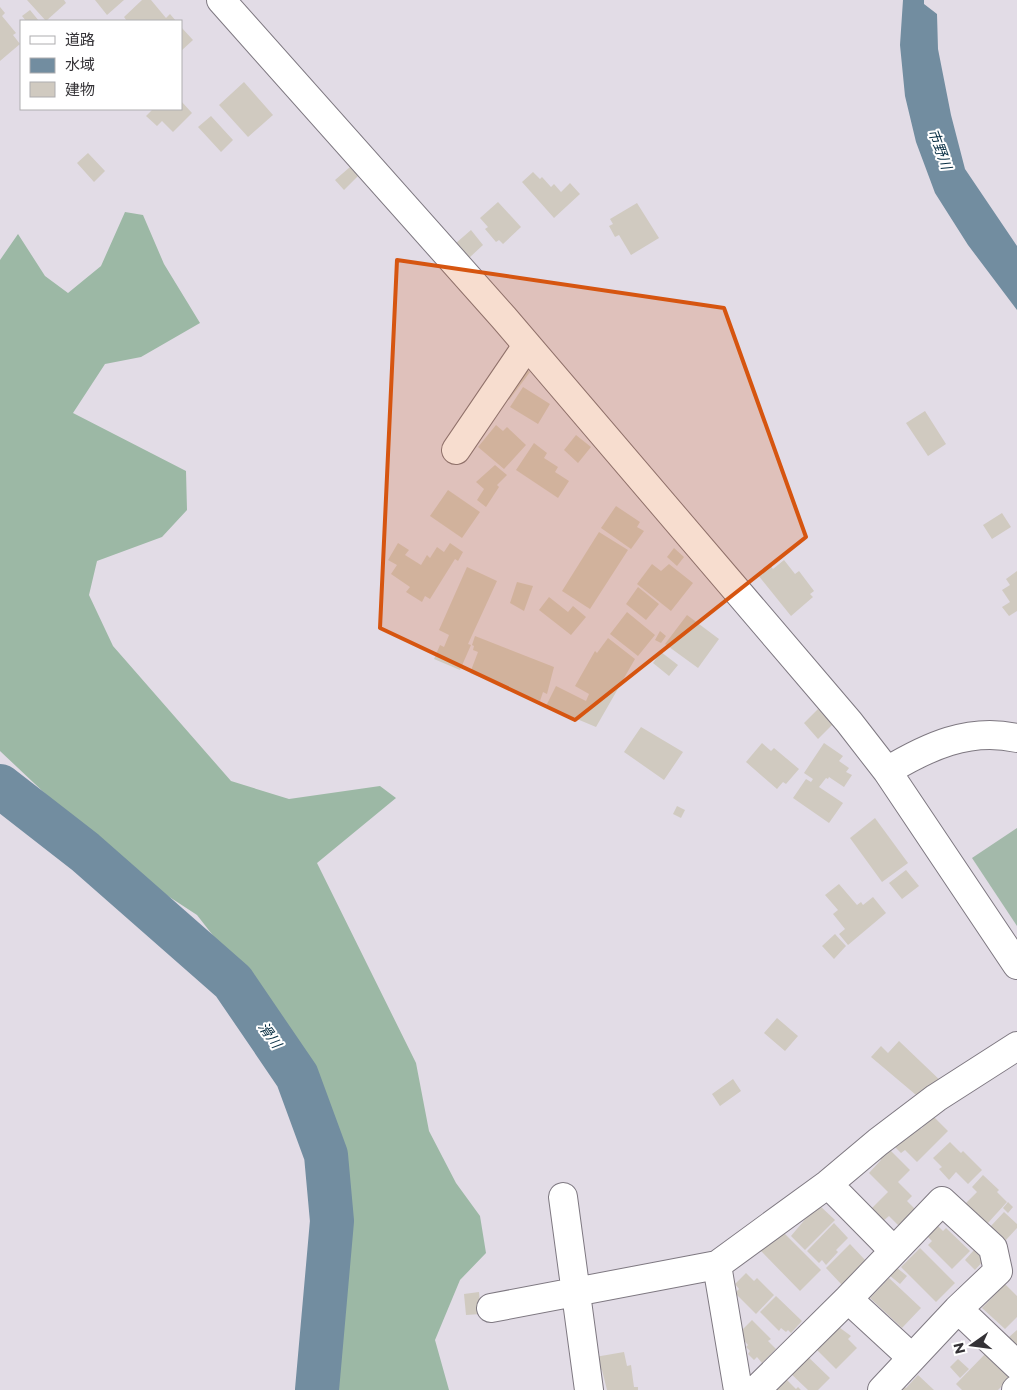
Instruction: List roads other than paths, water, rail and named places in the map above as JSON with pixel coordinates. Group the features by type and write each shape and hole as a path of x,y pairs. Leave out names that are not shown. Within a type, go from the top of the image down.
{"street":[{"path":"221,0 417,219 810,677 887,771 1017,965"},
{"path":"456,450 526,347"},
{"path":"887,771 950,740 988,734 1017,738"},
{"path":"492,1308 717,1265 828,1184 878,1142 936,1098 1017,1046"},
{"path":"828,1184 894,1251"},
{"path":"563,1197 589,1390"},
{"path":"756,1390 848,1299 942,1201 994,1248 998,1271 958,1309 882,1390"},
{"path":"717,1265 738,1390"},
{"path":"848,1299 912,1358"},
{"path":"958,1309 1017,1364"}],"water":[{"name":"市野川","path":"903,0 924,0 924,4 937,14 938,49 951,115 965,169 1017,246 1017,310 968,245 935,193 916,142 905,96 900,45"}],"waterway":[{"name":"滑川","path":"0,786 85,852 233,982 297,1076 326,1155 332,1221 317,1390"}]}
